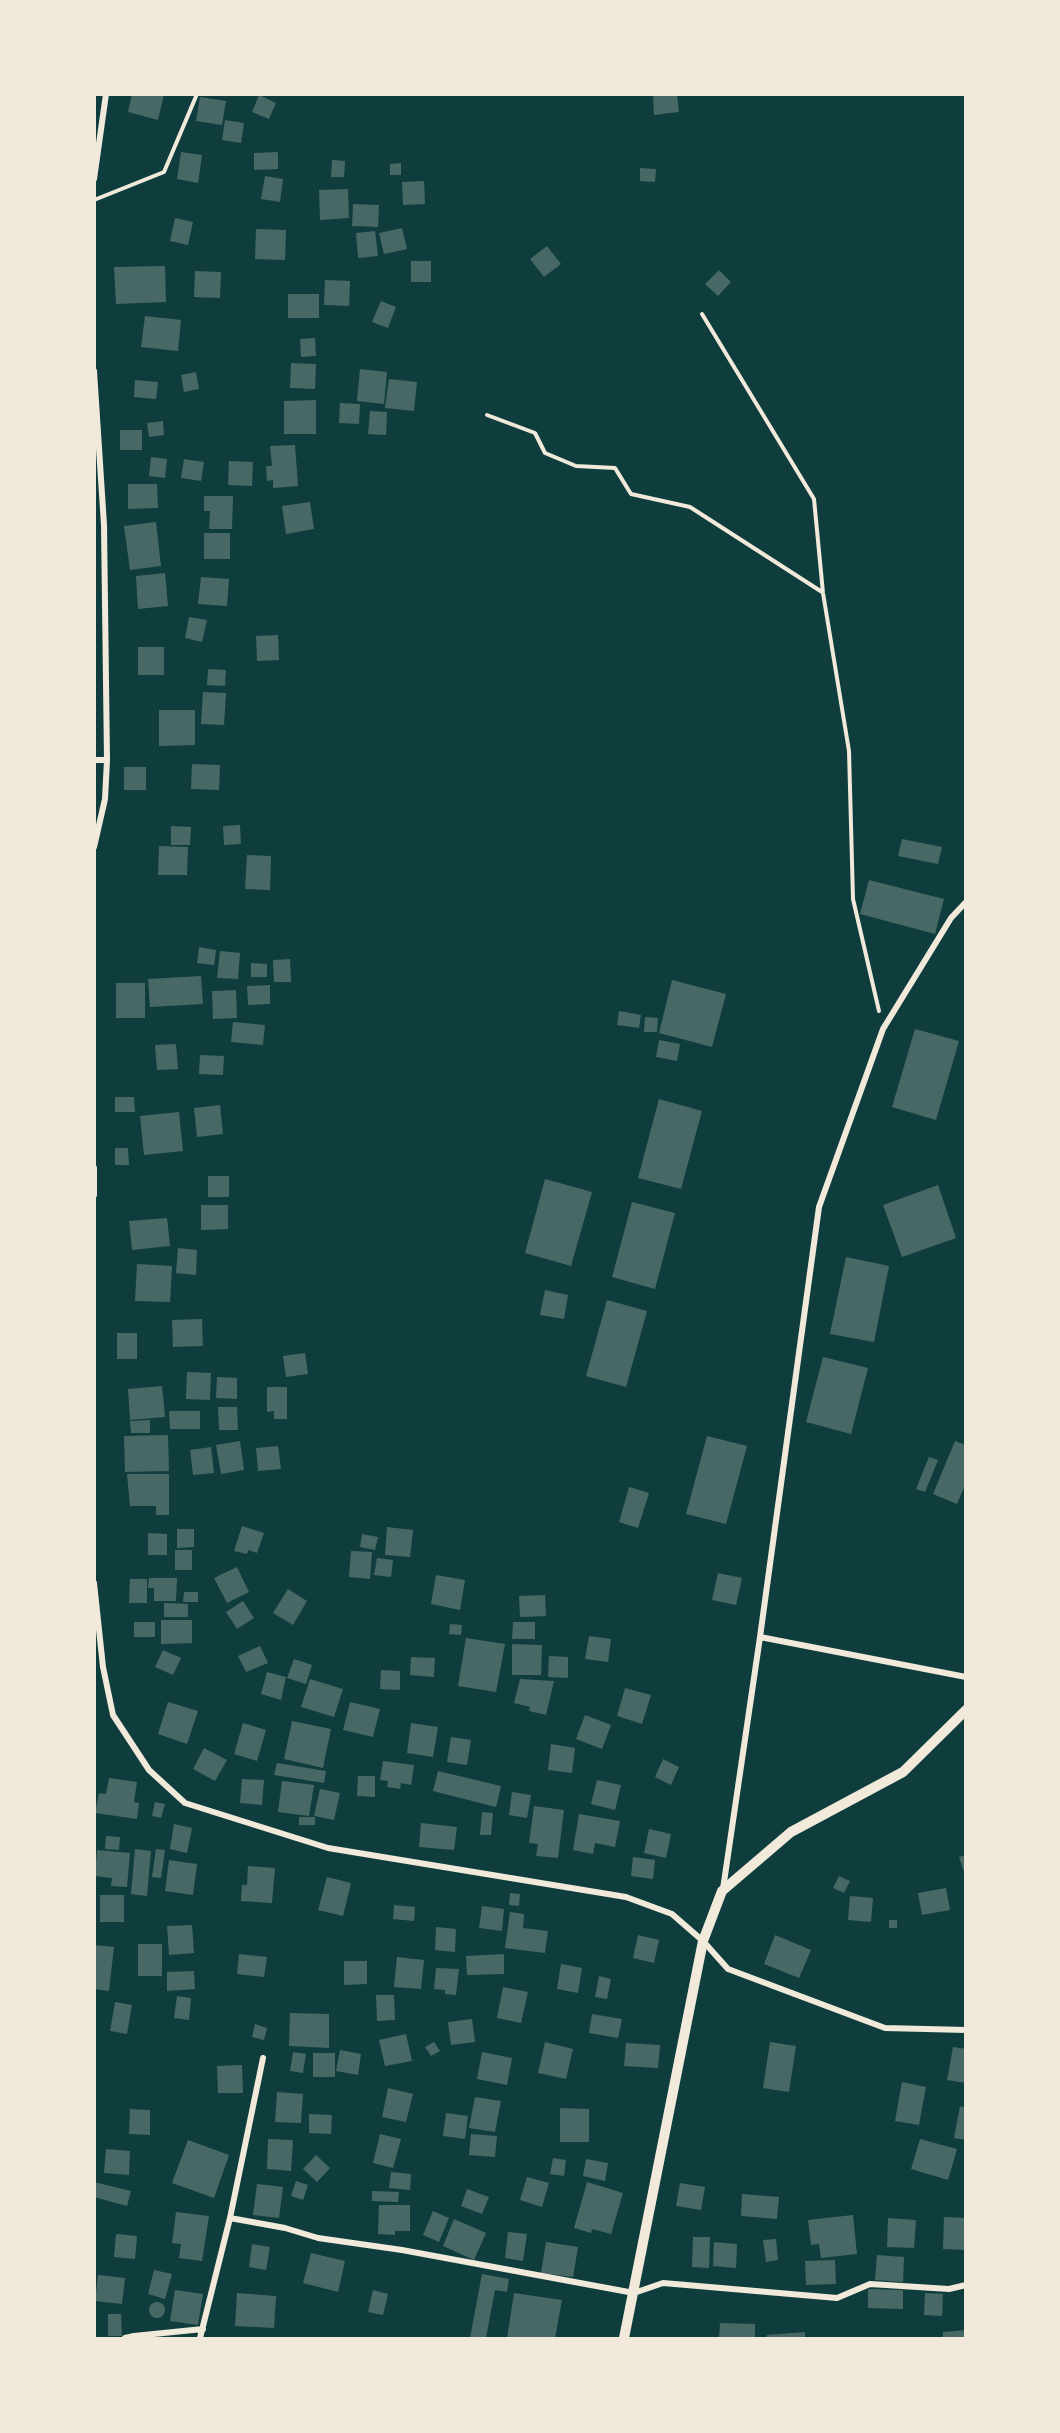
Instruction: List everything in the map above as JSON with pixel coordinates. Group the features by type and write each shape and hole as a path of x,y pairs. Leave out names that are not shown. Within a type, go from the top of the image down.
{"street":[{"path":"94,179 106,94"},
{"path":"94,371 104,525 106,760 105,799 94,847"},
{"path":"94,760 106,760"},
{"path":"624,2338 703,1941 722,1891 760,1637 819,1207 883,1029 951,918 966,902"},
{"path":"94,1168 94,1195"},
{"path":"94,1583 103,1667 113,1715 149,1770 185,1803 328,1848 626,1897 672,1914 703,1941 728,1969 885,2028 966,2030"},
{"path":"760,1637 966,1677"},
{"path":"722,1891 791,1832 903,1772 966,1710"},
{"path":"200,2338 230,2218 263,2058"},
{"path":"230,2218 285,2228 318,2238 402,2250 634,2293 663,2283 837,2298 870,2284 949,2289 966,2285"},
{"path":"125,2338 203,2330"}],"path":[{"path":"94,200 164,172 197,94"},
{"path":"702,314 814,499 823,593 849,751 853,899 883,1029"},
{"path":"487,415 536,433 545,453 576,465 615,468 631,494 690,507 823,593"}],"building":[{"path":"132,94 164,94 158,120 128,112"},
{"path":"677,94 679,112 654,115 653,96"},
{"path":"259,95 276,103 269,119 252,112"},
{"path":"200,97 226,101 222,125 196,121"},
{"path":"225,120 244,123 241,143 222,140"},
{"path":"181,152 202,155 198,183 177,179"},
{"path":"278,152 278,169 254,170 254,153"},
{"path":"332,160 345,161 344,177 331,177"},
{"path":"401,163 401,175 390,175 390,164"},
{"path":"640,168 656,169 655,182 640,181"},
{"path":"265,176 283,179 280,202 261,199"},
{"path":"424,181 425,204 403,205 402,182"},
{"path":"348,189 349,218 320,220 319,190"},
{"path":"353,204 379,205 378,227 352,226"},
{"path":"175,218 193,222 188,245 170,241"},
{"path":"402,228 407,249 384,254 379,233"},
{"path":"256,229 286,230 285,260 255,259"},
{"path":"375,231 378,256 358,258 356,233"},
{"path":"547,246 561,264 544,277 530,259"},
{"path":"411,261 431,261 431,282 411,282"},
{"path":"165,266 166,302 116,304 114,267"},
{"path":"719,270 731,282 718,296 705,284"},
{"path":"195,271 221,272 220,298 194,297"},
{"path":"325,280 350,281 349,306 324,305"},
{"path":"288,294 319,294 319,318 288,318"},
{"path":"381,301 396,307 388,328 372,322"},
{"path":"145,316 181,320 178,351 141,347"},
{"path":"315,338 316,356 301,357 300,339"},
{"path":"291,363 316,364 315,389 290,388"},
{"path":"360,369 387,372 384,404 357,401"},
{"path":"196,372 199,389 184,392 181,375"},
{"path":"389,379 417,382 414,411 385,408"},
{"path":"135,380 158,382 156,399 134,397"},
{"path":"316,400 316,434 284,434 284,401"},
{"path":"340,403 360,404 359,424 339,423"},
{"path":"370,411 387,412 386,435 368,434"},
{"path":"163,421 164,435 149,437 147,423"},
{"path":"120,430 142,430 142,450 120,450"},
{"path":"295,445 298,486 273,488 273,480 267,481 266,466 272,466 270,446"},
{"path":"151,457 167,459 165,478 149,476"},
{"path":"184,459 204,462 201,481 181,478"},
{"path":"229,461 253,462 252,486 228,485"},
{"path":"128,484 157,484 158,508 128,509"},
{"path":"204,496 233,496 232,529 209,529 210,511 204,511"},
{"path":"310,502 314,529 286,534 282,506"},
{"path":"156,522 161,566 130,570 124,526"},
{"path":"204,533 230,533 230,559 204,559"},
{"path":"165,573 168,606 138,609 136,576"},
{"path":"201,577 229,579 227,606 198,604"},
{"path":"189,617 207,620 202,642 185,638"},
{"path":"278,635 279,660 257,661 256,636"},
{"path":"138,647 164,647 164,675 138,675"},
{"path":"208,669 226,670 225,686 207,685"},
{"path":"203,692 226,693 224,725 201,724"},
{"path":"159,710 195,710 195,745 159,746"},
{"path":"192,764 220,765 219,790 191,789"},
{"path":"124,767 146,767 146,790 124,790"},
{"path":"240,825 241,844 224,845 223,826"},
{"path":"171,826 191,827 190,845 171,845"},
{"path":"902,839 942,847 938,864 898,856"},
{"path":"159,846 188,847 187,875 158,875"},
{"path":"247,855 271,856 270,890 245,889"},
{"path":"869,880 944,899 935,934 860,914"},
{"path":"199,947 216,950 214,965 197,963"},
{"path":"220,951 240,953 238,979 217,978"},
{"path":"290,959 291,982 274,982 273,960"},
{"path":"251,963 267,964 267,977 251,977"},
{"path":"201,976 203,1004 150,1007 148,979"},
{"path":"672,980 726,994 712,1047 659,1033"},
{"path":"116,983 145,983 145,1018 116,1018"},
{"path":"270,985 270,1004 248,1005 247,986"},
{"path":"236,990 237,1018 213,1019 212,991"},
{"path":"619,1011 641,1015 639,1028 617,1025"},
{"path":"645,1017 658,1018 657,1032 644,1032"},
{"path":"233,1022 265,1025 263,1045 231,1042"},
{"path":"915,1029 959,1041 936,1120 892,1107"},
{"path":"659,1040 680,1044 677,1061 656,1057"},
{"path":"176,1044 178,1069 157,1070 155,1045"},
{"path":"200,1055 224,1056 223,1075 199,1074"},
{"path":"115,1097 134,1097 135,1112 115,1112"},
{"path":"659,1099 702,1111 681,1189 638,1178"},
{"path":"220,1105 223,1134 197,1137 194,1108"},
{"path":"179,1112 183,1151 144,1155 140,1116"},
{"path":"115,1148 128,1148 129,1165 115,1165"},
{"path":"208,1176 229,1176 229,1197 208,1197"},
{"path":"545,1179 592,1192 571,1266 525,1253"},
{"path":"938,1185 956,1238 902,1257 883,1205"},
{"path":"632,1202 675,1213 655,1289 612,1277"},
{"path":"201,1205 228,1205 228,1229 201,1230"},
{"path":"167,1218 170,1246 132,1250 129,1221"},
{"path":"178,1248 197,1250 196,1275 176,1273"},
{"path":"846,1257 889,1266 874,1342 830,1334"},
{"path":"137,1264 172,1266 170,1302 135,1301"},
{"path":"545,1290 568,1295 564,1319 540,1315"},
{"path":"607,1300 647,1311 626,1387 586,1376"},
{"path":"202,1319 203,1346 173,1347 172,1320"},
{"path":"117,1333 137,1333 137,1359 117,1359"},
{"path":"305,1353 308,1374 286,1377 283,1356"},
{"path":"823,1357 868,1368 851,1434 806,1422"},
{"path":"187,1372 211,1373 210,1400 186,1399"},
{"path":"217,1377 237,1378 237,1399 216,1398"},
{"path":"162,1386 165,1417 130,1420 128,1389"},
{"path":"267,1387 287,1387 287,1419 274,1419 274,1411 267,1412"},
{"path":"218,1407 237,1407 238,1430 219,1430"},
{"path":"169,1411 200,1411 200,1429 170,1429"},
{"path":"150,1420 150,1433 131,1433 130,1421"},
{"path":"168,1435 169,1471 125,1472 124,1436"},
{"path":"707,1436 747,1446 726,1524 686,1514"},
{"path":"240,1441 244,1470 221,1474 216,1445"},
{"path":"955,1441 966,1445 966,1483 957,1504 933,1494"},
{"path":"278,1446 281,1469 258,1471 256,1448"},
{"path":"211,1447 214,1473 193,1475 190,1450"},
{"path":"929,1457 938,1460 925,1492 916,1489"},
{"path":"127,1474 169,1474 169,1515 156,1515 156,1506 130,1506"},
{"path":"629,1487 649,1493 638,1528 619,1522"},
{"path":"242,1526 264,1533 257,1553 248,1550 247,1554 234,1551"},
{"path":"387,1527 413,1530 410,1557 385,1555"},
{"path":"177,1529 194,1529 194,1547 177,1548"},
{"path":"148,1533 167,1534 167,1555 148,1555"},
{"path":"362,1534 378,1537 375,1550 360,1547"},
{"path":"175,1550 192,1550 192,1570 175,1570"},
{"path":"351,1551 372,1552 370,1579 349,1577"},
{"path":"377,1558 393,1560 391,1577 374,1575"},
{"path":"237,1567 249,1592 227,1603 214,1578"},
{"path":"718,1573 742,1578 736,1605 712,1600"},
{"path":"436,1575 465,1580 460,1610 431,1604"},
{"path":"149,1578 177,1578 176,1601 154,1601 154,1588 148,1588"},
{"path":"130,1579 147,1579 147,1603 129,1603"},
{"path":"288,1589 307,1601 293,1625 273,1613"},
{"path":"184,1592 198,1592 198,1602 183,1602"},
{"path":"545,1595 546,1616 520,1617 519,1596"},
{"path":"243,1601 254,1618 237,1629 226,1612"},
{"path":"164,1603 188,1604 188,1617 164,1617"},
{"path":"161,1620 192,1620 192,1643 161,1644"},
{"path":"134,1622 155,1622 155,1637 134,1637"},
{"path":"513,1622 535,1622 535,1639 512,1639"},
{"path":"450,1624 462,1625 461,1635 449,1634"},
{"path":"589,1636 611,1639 608,1662 585,1659"},
{"path":"466,1638 505,1644 496,1692 458,1686"},
{"path":"512,1644 542,1645 541,1675 512,1675"},
{"path":"260,1646 268,1663 246,1672 238,1656"},
{"path":"163,1650 181,1658 173,1675 155,1667"},
{"path":"549,1656 568,1657 568,1678 548,1677"},
{"path":"411,1657 435,1658 434,1677 410,1675"},
{"path":"294,1659 312,1665 306,1684 287,1678"},
{"path":"381,1670 400,1671 400,1690 380,1689"},
{"path":"267,1672 286,1677 281,1700 261,1694"},
{"path":"310,1679 343,1689 334,1717 301,1707"},
{"path":"520,1679 554,1681 546,1715 529,1711 530,1707 514,1703"},
{"path":"625,1688 651,1695 642,1724 617,1716"},
{"path":"168,1702 198,1711 187,1744 158,1734"},
{"path":"350,1702 380,1709 373,1737 343,1730"},
{"path":"585,1715 611,1725 602,1749 576,1739"},
{"path":"292,1721 331,1729 323,1768 284,1759"},
{"path":"243,1723 266,1730 257,1761 234,1754"},
{"path":"411,1723 438,1727 433,1757 407,1753"},
{"path":"451,1737 471,1740 467,1765 447,1762"},
{"path":"551,1744 575,1748 572,1773 548,1770"},
{"path":"204,1748 227,1760 215,1781 193,1769"},
{"path":"663,1759 679,1767 671,1785 655,1777"},
{"path":"383,1761 414,1765 411,1785 401,1783 400,1789 387,1787 388,1781 380,1780"},
{"path":"277,1763 326,1771 324,1783 274,1775"},
{"path":"438,1771 501,1786 496,1807 433,1791"},
{"path":"358,1776 375,1776 375,1797 357,1796"},
{"path":"109,1778 137,1782 134,1802 139,1803 137,1819 95,1813 99,1793 106,1794"},
{"path":"242,1779 264,1780 262,1805 240,1803"},
{"path":"597,1780 621,1785 615,1810 591,1804"},
{"path":"282,1781 314,1785 309,1816 278,1812"},
{"path":"320,1789 340,1793 334,1820 314,1816"},
{"path":"512,1792 531,1795 527,1818 509,1815"},
{"path":"155,1802 165,1804 161,1818 152,1816"},
{"path":"534,1806 564,1810 558,1858 536,1856 538,1844 529,1843"},
{"path":"482,1812 493,1813 491,1835 480,1835"},
{"path":"579,1814 620,1821 615,1847 595,1843 593,1854 573,1850"},
{"path":"299,1817 315,1817 315,1825 299,1825"},
{"path":"421,1823 457,1827 454,1850 419,1847"},
{"path":"174,1824 192,1828 187,1853 170,1849"},
{"path":"649,1829 671,1834 666,1858 644,1853"},
{"path":"106,1836 120,1837 119,1850 105,1849"},
{"path":"135,1849 151,1851 147,1896 131,1894"},
{"path":"156,1849 165,1850 161,1878 152,1877"},
{"path":"97,1850 130,1853 127,1887 111,1886 112,1878 95,1876"},
{"path":"966,1855 966,1875 965,1875 959,1857"},
{"path":"633,1857 655,1860 653,1879 631,1876"},
{"path":"169,1860 197,1864 193,1895 165,1891"},
{"path":"248,1866 275,1868 272,1903 241,1901 242,1885 247,1885"},
{"path":"839,1876 850,1881 844,1893 833,1888"},
{"path":"327,1877 351,1883 343,1916 318,1910"},
{"path":"946,1888 950,1910 922,1915 918,1893"},
{"path":"510,1893 520,1894 519,1906 509,1905"},
{"path":"100,1895 124,1895 124,1922 100,1922"},
{"path":"850,1896 873,1898 871,1922 848,1920"},
{"path":"394,1905 415,1907 414,1921 393,1919"},
{"path":"482,1906 504,1909 502,1931 479,1928"},
{"path":"510,1912 524,1914 523,1928 548,1931 545,1953 505,1948"},
{"path":"889,1920 897,1920 897,1928 889,1928"},
{"path":"192,1925 194,1953 169,1955 167,1926"},
{"path":"436,1927 456,1929 455,1952 435,1950"},
{"path":"638,1935 659,1940 654,1963 633,1958"},
{"path":"775,1935 811,1950 799,1978 764,1964"},
{"path":"138,1944 162,1944 162,1976 138,1976"},
{"path":"94,1945 114,1947 109,1991 94,1989"},
{"path":"239,1954 267,1957 264,1977 237,1974"},
{"path":"504,1954 504,1974 467,1975 466,1956"},
{"path":"397,1957 424,1960 421,1989 394,1987"},
{"path":"344,1961 367,1961 367,1984 344,1985"},
{"path":"561,1964 582,1968 578,1993 557,1989"},
{"path":"436,1968 459,1969 456,1995 445,1994 445,1990 434,1989"},
{"path":"194,1971 195,1989 167,1991 167,1972"},
{"path":"599,1976 611,1979 607,1999 595,1997"},
{"path":"503,1987 528,1992 521,2023 497,2018"},
{"path":"376,1995 394,1995 395,2020 377,2021"},
{"path":"177,1996 191,1998 189,2020 174,2018"},
{"path":"115,2002 132,2005 127,2034 110,2031"},
{"path":"290,2013 329,2014 329,2048 289,2046"},
{"path":"592,2014 622,2019 618,2038 589,2033"},
{"path":"472,2019 475,2042 451,2045 448,2022"},
{"path":"255,2024 267,2028 264,2040 252,2037"},
{"path":"406,2034 412,2061 385,2066 379,2040"},
{"path":"434,2042 440,2051 431,2056 425,2047"},
{"path":"545,2042 573,2049 566,2079 538,2073"},
{"path":"770,2042 796,2046 789,2092 763,2088"},
{"path":"626,2043 660,2045 658,2068 624,2066"},
{"path":"953,2047 966,2049 966,2083 947,2080"},
{"path":"340,2050 361,2054 358,2075 336,2071"},
{"path":"293,2052 306,2054 303,2073 290,2071"},
{"path":"482,2052 512,2058 507,2085 477,2079"},
{"path":"313,2053 335,2053 335,2077 313,2077"},
{"path":"242,2065 243,2093 218,2093 217,2066"},
{"path":"902,2082 926,2087 919,2125 895,2121"},
{"path":"388,2088 413,2094 406,2122 382,2117"},
{"path":"277,2092 303,2094 301,2123 275,2122"},
{"path":"475,2097 501,2101 495,2132 469,2128"},
{"path":"960,2106 966,2108 966,2140 954,2138"},
{"path":"560,2108 589,2109 589,2142 560,2142"},
{"path":"130,2109 150,2110 150,2135 129,2134"},
{"path":"446,2113 468,2116 465,2139 443,2136"},
{"path":"309,2114 332,2115 331,2134 309,2133"},
{"path":"380,2134 401,2139 393,2168 373,2163"},
{"path":"471,2134 497,2136 495,2157 469,2155"},
{"path":"268,2139 293,2140 291,2171 267,2169"},
{"path":"920,2139 957,2149 948,2180 911,2169"},
{"path":"188,2140 229,2155 214,2198 172,2183"},
{"path":"106,2149 130,2151 129,2175 104,2173"},
{"path":"316,2155 330,2168 317,2182 303,2169"},
{"path":"553,2158 566,2160 564,2176 550,2174"},
{"path":"586,2159 608,2163 605,2181 583,2176"},
{"path":"391,2172 411,2174 410,2190 389,2188"},
{"path":"527,2177 549,2183 542,2207 520,2200"},
{"path":"296,2181 308,2185 303,2200 291,2196"},
{"path":"94,2182 131,2191 127,2206 94,2197"},
{"path":"587,2182 623,2193 611,2234 592,2229 591,2233 574,2228"},
{"path":"680,2183 705,2187 701,2210 676,2206"},
{"path":"257,2184 283,2187 279,2218 253,2215"},
{"path":"467,2189 489,2197 482,2214 461,2206"},
{"path":"372,2191 399,2192 398,2202 372,2201"},
{"path":"742,2194 779,2197 777,2219 741,2216"},
{"path":"379,2205 410,2205 410,2231 395,2231 395,2235 378,2234"},
{"path":"433,2211 449,2218 439,2242 423,2235"},
{"path":"176,2212 209,2216 202,2261 179,2258 181,2244 172,2243"},
{"path":"853,2215 857,2254 821,2258 819,2244 811,2245 808,2220"},
{"path":"944,2217 966,2218 966,2250 943,2249"},
{"path":"888,2218 916,2220 914,2248 887,2247"},
{"path":"454,2219 486,2233 474,2260 443,2246"},
{"path":"508,2232 527,2234 523,2261 505,2258"},
{"path":"116,2234 137,2236 135,2259 114,2257"},
{"path":"693,2237 710,2237 709,2268 692,2267"},
{"path":"776,2239 778,2260 766,2262 763,2240"},
{"path":"546,2242 578,2247 573,2277 541,2273"},
{"path":"714,2242 737,2244 736,2268 713,2266"},
{"path":"252,2244 270,2247 266,2270 249,2267"},
{"path":"311,2253 345,2261 338,2292 303,2283"},
{"path":"877,2255 904,2257 903,2282 875,2280"},
{"path":"835,2260 836,2284 806,2285 805,2261"},
{"path":"154,2270 172,2274 165,2299 148,2294"},
{"path":"482,2274 509,2279 507,2292 495,2290 486,2338 470,2338"},
{"path":"98,2275 125,2278 122,2304 95,2301"},
{"path":"868,2289 903,2290 903,2309 868,2308"},
{"path":"175,2290 203,2294 198,2325 170,2321"},
{"path":"373,2290 388,2294 383,2315 368,2312"},
{"path":"237,2293 276,2296 274,2328 235,2326"},
{"path":"514,2293 562,2300 555,2338 507,2338"},
{"path":"925,2293 943,2294 942,2316 924,2315"},
{"path":"154,2302 160,2302 165,2310 163,2316 154,2318 149,2313 149,2307"},
{"path":"108,2314 121,2314 122,2336 108,2336"},
{"path":"720,2323 755,2324 755,2338 719,2338"},
{"path":"966,2330 966,2338 943,2338 943,2332"},
{"path":"805,2332 805,2338 767,2338 767,2335"}]}
